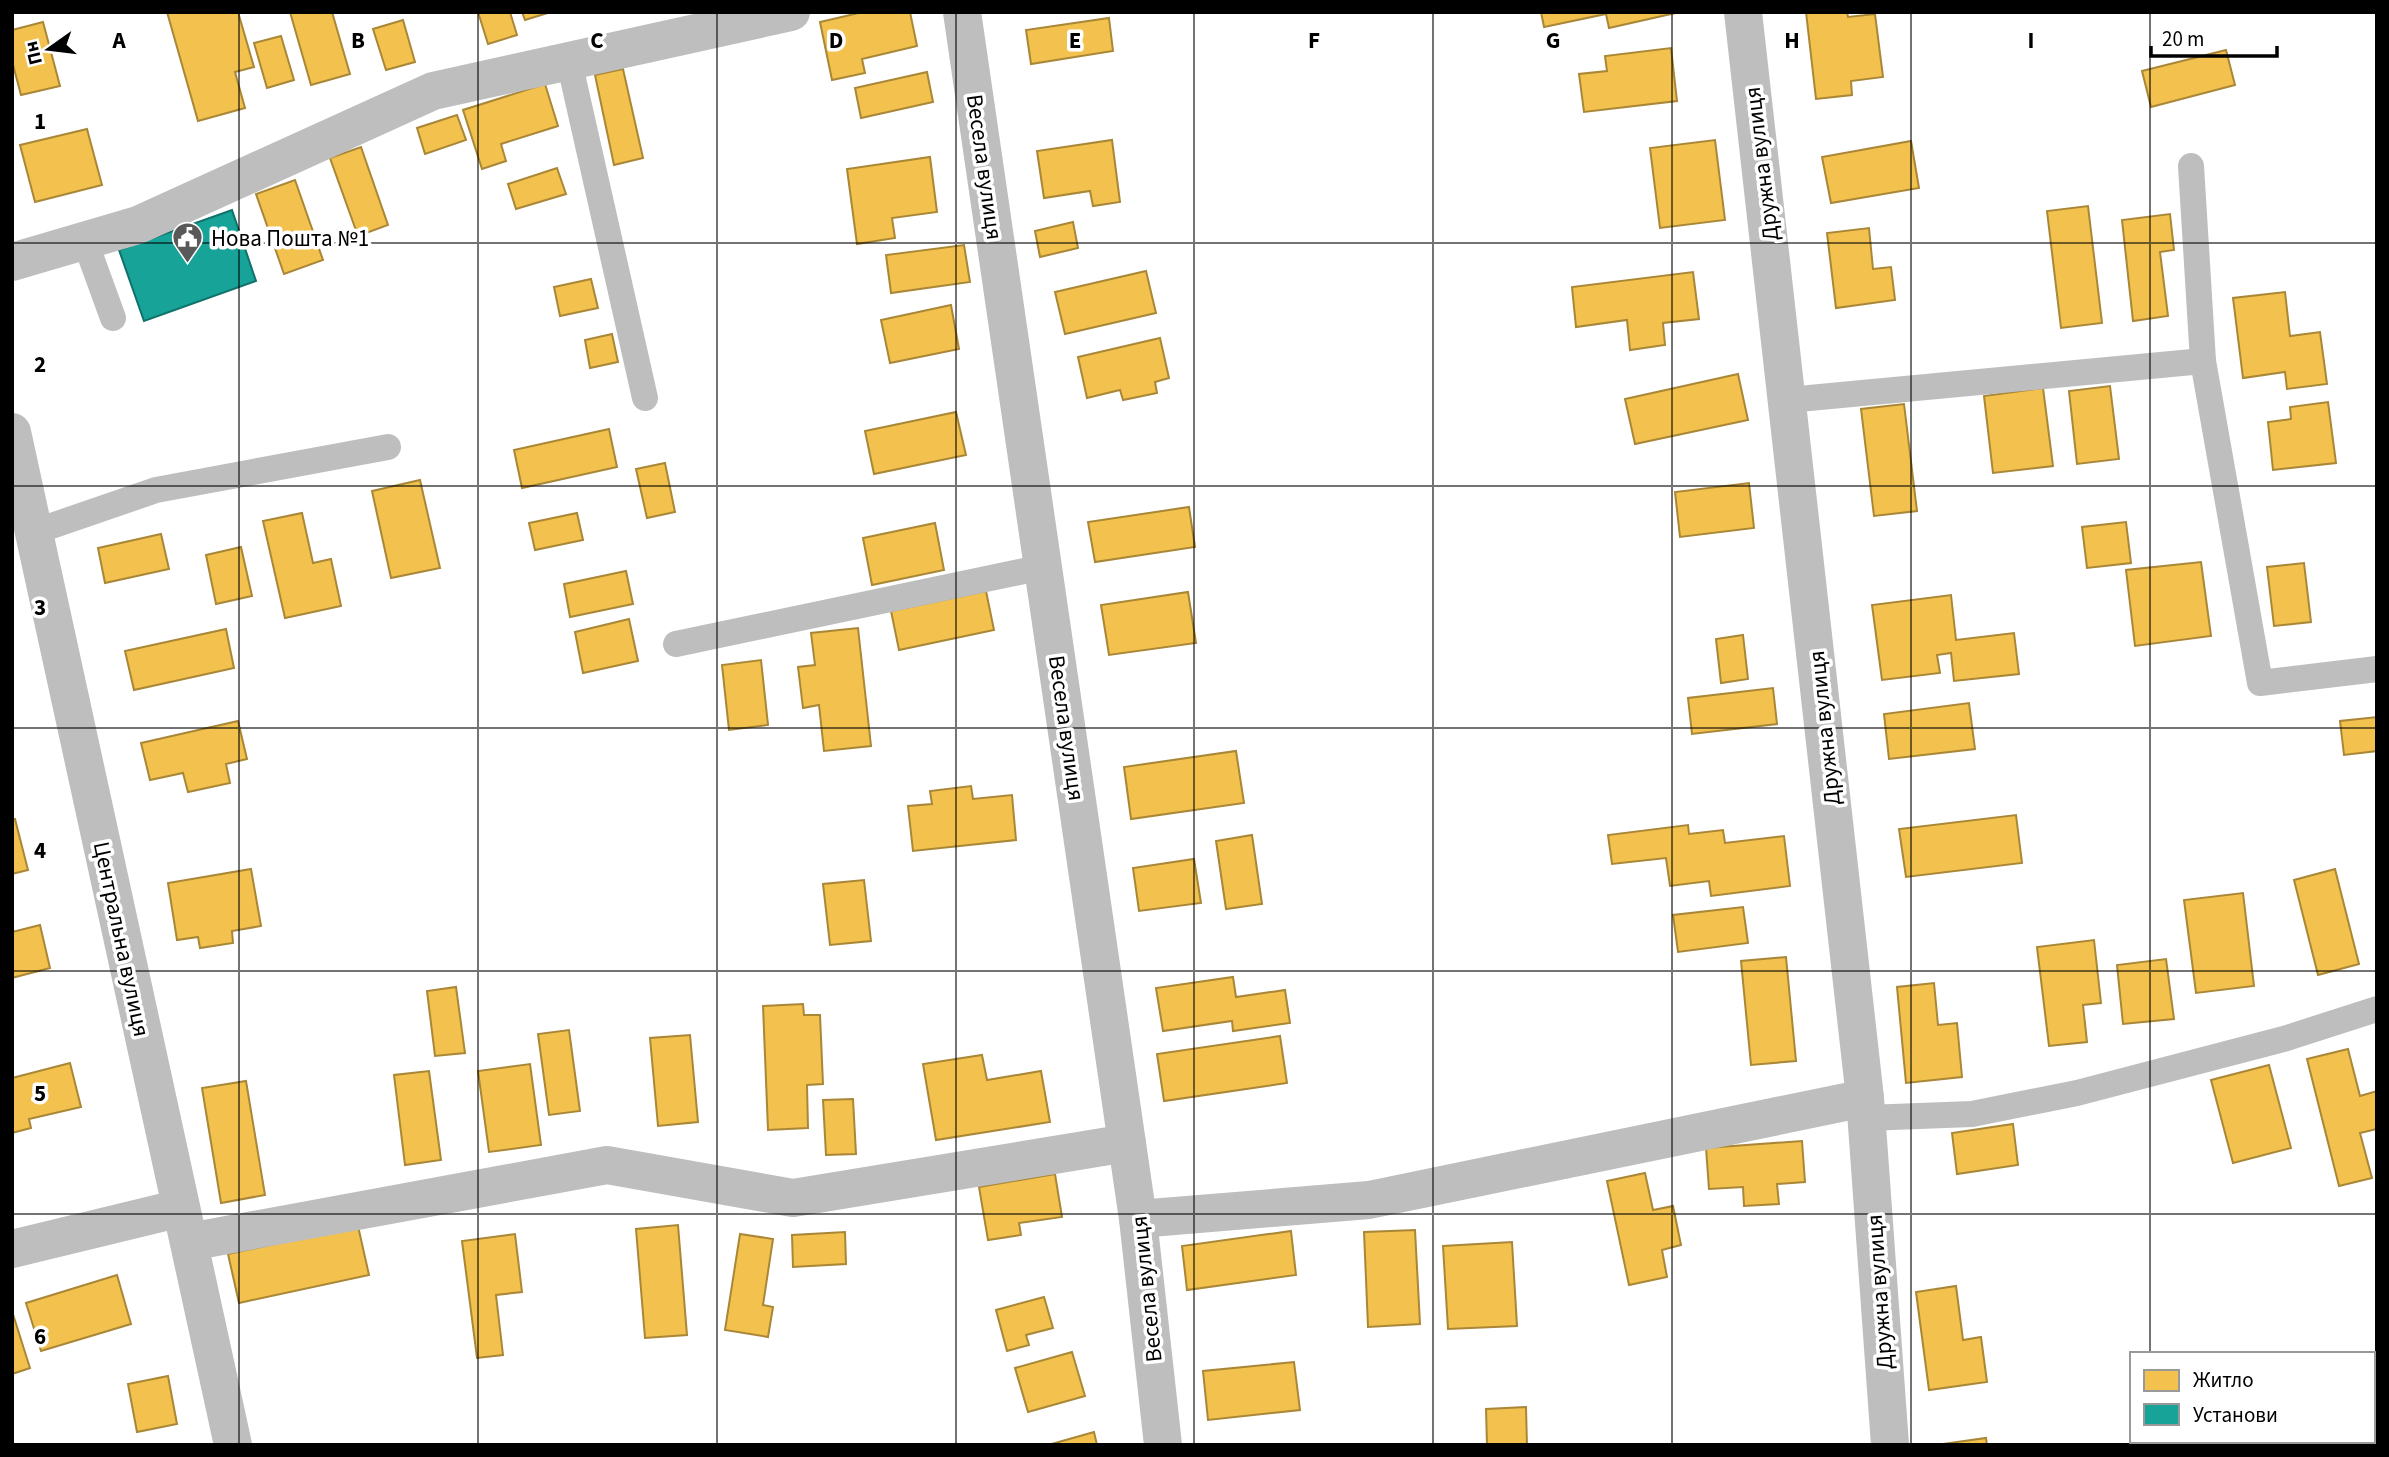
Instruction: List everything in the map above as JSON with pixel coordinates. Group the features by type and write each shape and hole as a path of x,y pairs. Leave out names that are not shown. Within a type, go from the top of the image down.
{"street":[{"path":"12,262 138,225 433,91 791,12"},
{"name":"Весела вулиця","path":"962,12 1138,1219 1163,1445"},
{"name":"Дружна вулиця","path":"1743,12 1865,1108 1890,1445"},
{"name":"Центральна вулиця","path":"12,432 233,1445"},
{"path":"1138,1219 1369,1200 1865,1108"},
{"path":"12,1249 607,1165 793,1198 1127,1143"}],"lane":[{"path":"569,61 645,398"},
{"path":"2191,166 2203,361 2260,683 2377,669"},
{"path":"85,241 113,318"},
{"path":"1788,400 2203,361"},
{"path":"34,532 156,490 388,447"},
{"path":"676,644 1043,567"},
{"path":"1865,1108 1972,1114 2077,1093 2287,1038 2377,1009"}],"building: Житло":[{"path":"167,12 238,12 254,67 235,72 245,108 198,121"},
{"path":"290,12 332,12 350,74 311,85"},
{"path":"478,12 510,12 517,35 488,44"},
{"path":"522,12 551,12 525,20"},
{"path":"863,12 910,12 917,46 862,59 865,73 832,80 820,22"},
{"path":"1541,12 1680,12 1609,28 1606,14 1544,27"},
{"path":"1806,12 1847,12 1848,17 1875,14 1883,77 1851,81 1852,95 1816,99"},
{"path":"1109,18 1113,51 1031,64 1026,30"},
{"path":"403,20 415,62 386,70 373,29"},
{"path":"43,22 60,86 21,95 12,61 12,30"},
{"path":"281,36 294,80 267,88 254,43"},
{"path":"1671,48 1677,101 1584,112 1579,74 1607,71 1605,56"},
{"path":"2226,50 2235,85 2151,107 2142,71"},
{"path":"623,69 643,158 614,165 595,75"},
{"path":"927,72 933,102 861,118 855,88"},
{"path":"545,84 558,126 501,144 506,161 482,169 463,110"},
{"path":"457,115 466,140 425,154 417,128"},
{"path":"87,129 102,185 35,202 20,145"},
{"path":"1112,140 1120,202 1093,206 1090,191 1044,198 1037,151"},
{"path":"1715,140 1725,220 1660,228 1650,148"},
{"path":"1911,141 1919,188 1831,203 1822,157"},
{"path":"361,147 388,225 358,236 330,158"},
{"path":"930,157 937,212 892,218 895,238 857,244 847,169"},
{"path":"557,168 566,194 516,209 508,184"},
{"path":"295,180 323,260 284,274 256,194"},
{"path":"2088,206 2102,323 2061,328 2047,211"},
{"path":"2170,214 2174,250 2160,252 2168,316 2133,321 2122,220"},
{"path":"1073,222 1078,248 1040,257 1035,231"},
{"path":"1869,228 1873,269 1891,267 1895,300 1836,308 1827,233"},
{"path":"964,245 970,282 891,293 886,255"},
{"path":"1146,271 1156,313 1065,334 1055,292"},
{"path":"1693,272 1699,319 1663,323 1665,345 1630,350 1627,320 1576,327 1572,287"},
{"path":"591,279 598,308 560,316 554,287"},
{"path":"2285,292 2290,336 2320,332 2327,384 2287,389 2285,372 2243,378 2233,298"},
{"path":"951,305 959,349 890,363 881,320"},
{"path":"612,334 618,362 590,368 585,340"},
{"path":"1160,338 1169,378 1155,382 1157,393 1123,400 1120,390 1087,398 1078,357"},
{"path":"1738,374 1748,420 1635,444 1625,399"},
{"path":"2110,386 2119,459 2077,464 2069,391"},
{"path":"2043,388 2053,466 1993,473 1984,396"},
{"path":"2328,402 2336,463 2273,470 2268,422 2291,419 2290,407"},
{"path":"1904,404 1917,511 1874,516 1861,409"},
{"path":"956,412 966,455 874,474 865,431"},
{"path":"609,429 617,467 522,488 514,450"},
{"path":"665,463 675,512 647,518 636,469"},
{"path":"420,480 440,568 391,578 372,491"},
{"path":"1749,483 1754,528 1680,537 1675,492"},
{"path":"1189,507 1195,547 1095,562 1088,522"},
{"path":"302,513 313,563 331,559 341,606 285,618 263,521"},
{"path":"577,513 583,540 535,550 529,523"},
{"path":"2126,522 2131,563 2087,568 2082,527"},
{"path":"935,523 944,570 872,585 863,538"},
{"path":"161,534 169,569 105,583 98,548"},
{"path":"241,547 252,596 216,604 206,555"},
{"path":"2201,562 2211,636 2135,646 2126,570"},
{"path":"2304,563 2311,622 2274,626 2267,567"},
{"path":"626,571 633,604 570,617 564,584"},
{"path":"986,591 994,630 899,650 891,611"},
{"path":"1188,592 1196,643 1109,655 1101,605"},
{"path":"1951,595 1956,640 2014,633 2019,674 1954,681 1951,653 1937,655 1940,673 1882,680 1872,605"},
{"path":"629,619 638,661 583,673 575,632"},
{"path":"858,628 871,746 824,751 819,705 803,708 798,667 815,665 811,633"},
{"path":"226,629 234,668 134,690 125,651"},
{"path":"1743,635 1748,679 1721,683 1716,639"},
{"path":"761,660 768,725 729,730 722,665"},
{"path":"1773,688 1777,724 1692,734 1688,698"},
{"path":"1969,703 1975,749 1889,759 1884,714"},
{"path":"2377,717 2377,751 2344,755 2340,721"},
{"path":"238,721 247,759 226,764 230,783 188,792 183,773 150,780 141,743"},
{"path":"1236,751 1244,803 1131,819 1124,767"},
{"path":"971,786 973,799 1012,795 1016,840 913,851 908,806 932,804 930,791"},
{"path":"2016,815 2022,863 1906,877 1899,829"},
{"path":"12,819 15,819 28,870 12,874"},
{"path":"1688,825 1689,834 1723,830 1725,843 1784,836 1790,886 1711,896 1709,881 1670,886 1666,858 1612,864 1608,835"},
{"path":"1252,835 1262,904 1226,909 1216,841"},
{"path":"1194,859 1201,903 1139,911 1133,868"},
{"path":"251,869 261,926 232,931 233,943 200,948 198,937 177,940 168,883"},
{"path":"2335,869 2359,964 2318,975 2294,880"},
{"path":"864,880 871,941 830,945 823,884"},
{"path":"2243,893 2254,986 2196,993 2184,900"},
{"path":"1743,907 1748,943 1678,952 1673,915"},
{"path":"40,925 50,968 12,978 12,932"},
{"path":"2094,940 2101,1003 2083,1005 2087,1042 2049,1046 2037,947"},
{"path":"1786,957 1796,1061 1751,1065 1741,961"},
{"path":"2166,959 2174,1019 2123,1024 2117,965"},
{"path":"1233,977 1236,997 1285,990 1290,1023 1233,1031 1232,1021 1163,1031 1156,988"},
{"path":"1934,983 1938,1025 1957,1023 1962,1077 1906,1083 1897,987"},
{"path":"456,987 465,1053 435,1056 427,991"},
{"path":"803,1004 804,1015 820,1015 823,1084 807,1085 808,1128 768,1130 763,1006"},
{"path":"569,1030 580,1111 549,1115 538,1034"},
{"path":"690,1035 698,1122 658,1126 650,1038"},
{"path":"1280,1036 1287,1083 1164,1101 1157,1054"},
{"path":"2348,1049 2360,1096 2377,1091 2377,1129 2360,1133 2372,1178 2339,1186 2307,1059"},
{"path":"982,1055 987,1080 1041,1071 1050,1122 936,1140 923,1064"},
{"path":"70,1063 81,1107 29,1119 31,1128 12,1133 12,1078"},
{"path":"530,1064 541,1145 489,1152 478,1071"},
{"path":"2269,1065 2291,1148 2233,1163 2211,1080"},
{"path":"429,1071 441,1160 405,1165 394,1075"},
{"path":"246,1081 265,1195 221,1203 202,1088"},
{"path":"853,1099 856,1154 826,1155 823,1100"},
{"path":"2013,1124 2018,1165 1957,1174 1952,1133"},
{"path":"1802,1141 1805,1182 1777,1184 1779,1204 1744,1206 1743,1187 1709,1189 1706,1148"},
{"path":"1645,1173 1653,1210 1673,1206 1681,1245 1662,1250 1667,1277 1629,1285 1607,1181"},
{"path":"1055,1174 1062,1217 1019,1223 1021,1235 988,1240 979,1187"},
{"path":"678,1225 687,1335 645,1338 636,1229"},
{"path":"358,1226 369,1275 239,1303 228,1254"},
{"path":"1415,1230 1420,1324 1368,1327 1364,1232"},
{"path":"1291,1231 1296,1275 1187,1290 1182,1246"},
{"path":"845,1232 846,1264 793,1267 792,1235"},
{"path":"515,1234 522,1292 496,1295 503,1355 477,1358 462,1241"},
{"path":"740,1234 773,1239 763,1305 773,1307 768,1337 725,1330"},
{"path":"1512,1242 1517,1326 1448,1329 1443,1246"},
{"path":"117,1275 131,1324 41,1351 26,1303"},
{"path":"1956,1286 1963,1340 1981,1337 1987,1382 1929,1390 1916,1292"},
{"path":"1044,1297 1053,1328 1026,1335 1029,1345 1007,1351 996,1310"},
{"path":"12,1311 30,1368 12,1374"},
{"path":"1072,1352 1085,1396 1028,1412 1015,1368"},
{"path":"1294,1362 1300,1410 1208,1420 1203,1371"},
{"path":"168,1376 177,1424 137,1432 128,1384"},
{"path":"1526,1407 1527,1445 1487,1445 1486,1409"},
{"path":"1094,1432 1097,1445 1048,1445"},
{"path":"1986,1438 1987,1445 1942,1445 1942,1444"}],"building: Установи":[{"path":"232,210 256,281 144,321 119,250"}],"place":[{"name":"Нова Пошта №1","path":"188,265"}]}
